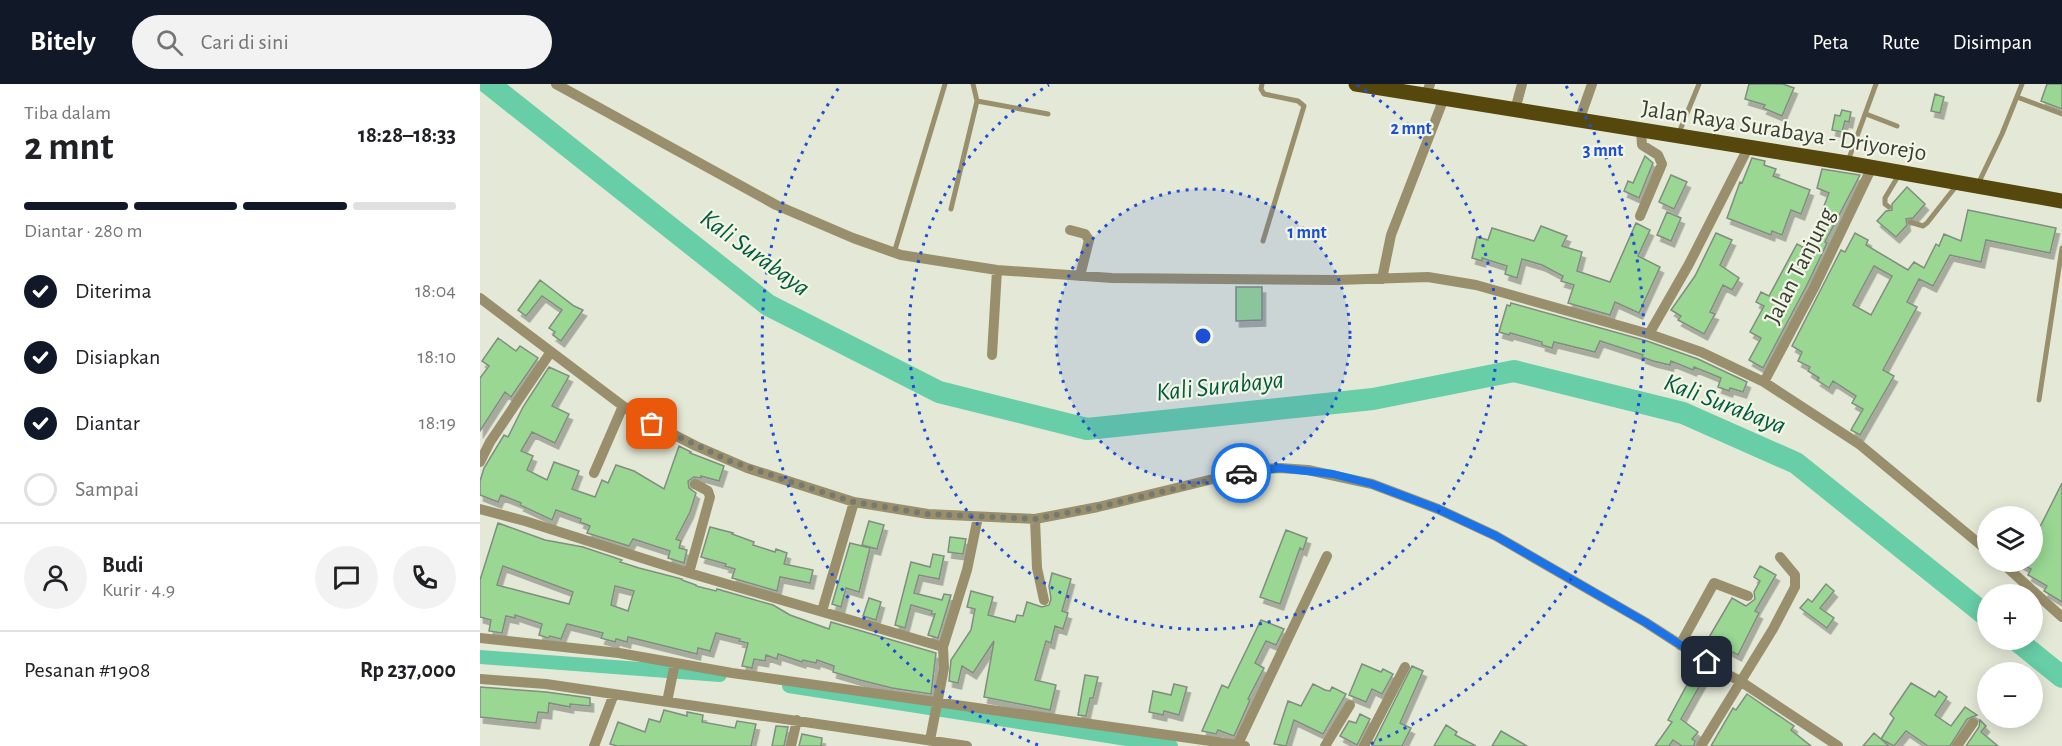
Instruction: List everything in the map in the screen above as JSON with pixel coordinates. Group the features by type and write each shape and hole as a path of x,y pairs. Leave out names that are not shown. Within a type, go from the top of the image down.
{"main road":[{"name":"Jalan Raya Surabaya - Driyorejo","path":"1356,84 1428,90 1444,98 1872,167 2062,201"}],"street":[{"path":"556,84 776,205 894,253 997,270 1080,276 1218,280 1428,277 1476,285 1649,334 1701,352 1764,382 1859,444 1977,542"},
{"path":"1515,110 1522,84"},
{"path":"1579,121 1592,84"},
{"path":"1382,279 1391,236 1444,98"},
{"path":"1640,216 1662,164 1658,155 1641,144 1641,131"},
{"path":"1649,334 1689,264 1748,148"},
{"name":"Jalan Tanjung","path":"1764,382 1814,288 1872,167"},
{"path":"1070,230 1085,234 1089,240 1080,276"},
{"path":"992,355 997,270"},
{"path":"480,298 623,406 696,446 747,468 854,502 928,514 1035,519 1098,507 1250,470 1280,468 1333,474 1372,484 1438,509 1496,536 1645,622 1838,746"},
{"path":"480,462 485,440 550,352"},
{"path":"594,473 623,406"},
{"path":"689,573 710,497 708,491 695,484"},
{"path":"822,611 854,502"},
{"path":"480,509 943,647"},
{"path":"931,736 944,668 943,647 967,570 978,517"},
{"path":"1035,519 1037,568 1044,600"},
{"path":"480,638 619,653 674,665 1240,746 1327,556"},
{"path":"1701,746 1773,629 1795,587 1796,575 1780,557"},
{"path":"2012,572 2062,616"},
{"path":"1680,645 1714,583 1748,596"},
{"path":"668,698 674,665"},
{"path":"1364,746 1405,667"},
{"path":"480,679 668,698 797,720 931,736 967,746"},
{"path":"594,746 614,694"},
{"path":"1325,746 1350,705"},
{"path":"791,746 797,720"},
{"path":"1957,746 1973,723"}],"lane":[{"path":"894,253 945,84"},
{"path":"951,209 977,101 973,84"},
{"path":"1262,84 1261,89 1264,94 1298,101 1304,106 1263,241"},
{"path":"1678,136 1699,84"},
{"path":"1847,163 1876,84"},
{"path":"1977,186 2022,84"},
{"path":"2016,97 2062,114"},
{"path":"977,101 1048,114"},
{"path":"1866,114 1897,126"},
{"path":"1889,207 1885,204 1885,198 1900,172"},
{"path":"1910,222 1923,226 1927,223 1958,183"},
{"path":"2039,400 2062,248"}],"building":[{"path":"1749,84 1783,84 1794,88 1782,116 1763,108 1765,105 1745,99"},
{"path":"2047,84 2062,84 2062,109 2041,101"},
{"path":"1935,94 1944,97 1940,113 1931,111"},
{"path":"1842,110 1851,112 1849,122 1845,121 1842,132 1832,130 1835,115 1840,116"},
{"path":"1645,156 1653,163 1639,198 1624,191 1628,181 1633,183"},
{"path":"1752,158 1765,161 1764,165 1776,169 1773,176 1810,190 1801,214 1791,210 1782,235 1772,231 1771,235 1727,218 1740,182 1742,183"},
{"path":"1822,169 1860,175 1825,242 1827,243 1807,285 1763,368 1749,360 1761,338 1750,332 1764,306 1756,302 1761,292 1769,296 1797,244 1808,250 1829,214 1822,211 1829,193 1817,188"},
{"path":"1671,175 1687,182 1674,209 1659,202"},
{"path":"1907,187 1925,204 1913,218 1906,219 1907,225 1896,237 1877,221 1886,211 1892,210 1892,204"},
{"path":"1968,210 2056,228 2050,253 1986,240 1981,262 1950,255 1933,286 1919,279 1907,302 1917,307 1883,370 1894,376 1860,435 1851,430 1863,409 1852,403 1856,396 1833,381 1829,388 1817,380 1819,378 1808,371 1810,367 1798,361 1802,352 1792,346 1841,250 1845,252 1855,233 1868,240 1866,245 1908,270 1914,262 1924,268 1936,244 1939,246 1944,234 1961,241","holes":["1874,266 1892,276 1871,315 1853,305"]},
{"path":"1667,212 1681,218 1671,241 1657,235"},
{"path":"1636,223 1650,230 1638,256 1660,267 1639,313 1615,302 1610,315 1568,303 1574,285 1561,281 1563,276 1542,265 1522,259 1517,278 1505,274 1507,266 1482,258 1482,261 1472,258 1477,237 1488,240 1492,228 1534,241 1541,226 1567,236 1562,246 1582,252 1577,271 1610,282"},
{"path":"1716,233 1732,240 1720,265 1739,278 1732,290 1723,285 1710,312 1715,314 1704,334 1678,320 1681,316 1671,310 1695,276"},
{"path":"540,280 574,306 583,310 561,341 553,335 555,332 549,328 562,310 542,296 526,316 518,310"},
{"path":"1236,287 1262,287 1262,320 1236,321"},
{"path":"1511,303 1647,341 1698,359 1747,382 1743,392 1730,388 1729,391 1718,387 1721,378 1694,367 1693,370 1671,361 1670,365 1653,361 1642,357 1643,355 1600,341 1595,352 1554,342 1552,348 1542,345 1542,342 1499,332 1507,305 1510,306"},
{"path":"498,338 516,351 520,346 538,358 511,397 505,392 480,431 480,378 489,366 482,361"},
{"path":"549,367 569,376 552,406 569,414 555,443 532,432 521,451 533,456 527,470 547,480 554,462 579,471 572,489 595,497 602,480 608,483 616,465 634,471 664,489 679,446 690,453 724,466 719,481 701,476 701,478 694,477 688,481 689,488 696,493 690,512 676,539 681,541 679,548 687,550 684,563 668,558 670,551 633,539 629,546 587,533 590,526 580,522 581,519 556,510 552,520 501,495 498,502 480,495 480,481 484,468 504,435 508,437 523,407"},
{"path":"2062,483 2062,602 2044,591 2047,586 2028,575 2030,572 2043,572 2043,521"},
{"path":"869,521 884,525 877,549 862,545"},
{"path":"498,523 545,540 583,547 622,560 620,562 682,579 696,586 716,591 717,589 773,605 790,615 829,629 831,622 936,653 931,694 860,680 833,672 834,666 817,660 816,663 803,660 802,662 778,654 777,659 766,655 765,661 754,659 752,668 742,666 748,643 716,633 710,651 698,648 697,654 628,637 627,642 616,639 615,642 601,638 603,633 567,624 561,639 550,636 548,638 539,635 542,624 515,615 515,618 506,616 502,633 489,631 491,620 480,617 480,580","holes":["503,566 573,592 569,604 497,585","615,586 634,591 628,611 611,605"]},
{"path":"710,527 733,533 754,542 753,545 787,553 784,564 813,570 810,583 780,577 777,591 732,578 735,569 701,557"},
{"path":"1286,530 1307,538 1303,550 1300,548 1280,604 1260,597"},
{"path":"950,537 966,539 963,554 948,552"},
{"path":"850,543 870,548 859,592 846,588 841,607 832,604"},
{"path":"933,554 944,556 939,579 919,575 914,593 942,600 944,594 951,595 938,638 928,635 935,614 931,614 932,611 911,605 905,628 895,625 911,562 930,567"},
{"path":"1760,566 1776,575 1755,611 1759,613 1738,655 1708,639 1732,598 1746,606 1755,599 1754,592 1760,581 1754,577"},
{"path":"1052,573 1071,579 1062,611 1068,613 1063,629 1055,626 1051,643 1046,641 1035,680 1056,685 1050,710 984,697 994,641 973,673 962,666 958,683 949,681 951,660 971,630 975,609 967,607 971,591 993,597 988,615 1015,622 1017,615 1023,616 1027,602 1042,607 1049,605"},
{"path":"1826,584 1834,591 1820,608 1834,618 1827,628 1800,608 1808,599 1812,602"},
{"path":"869,598 881,602 876,620 863,616"},
{"path":"1261,620 1284,629 1276,645 1266,641 1255,663 1264,668 1248,699 1250,700 1234,736 1218,730 1216,734 1202,731 1222,685 1228,688"},
{"path":"1362,664 1393,674 1382,694 1372,689 1366,702 1349,695"},
{"path":"1412,666 1423,671 1400,723 1411,728 1402,746 1372,746"},
{"path":"1694,672 1704,678 1681,719 1698,732 1692,739 1695,741 1694,746 1682,746 1673,740 1669,746 1655,746 1672,722 1668,720"},
{"path":"1085,675 1098,677 1086,716 1078,715"},
{"path":"1911,683 1935,697 1939,691 1947,697 1935,715 1951,726 1965,707 1977,715 1967,719 1950,746 1928,746 1906,731 1894,746 1881,739 1894,718 1890,714"},
{"path":"1174,684 1187,687 1179,715 1164,711 1163,715 1149,712 1153,691 1171,695"},
{"path":"1313,684 1330,691 1332,687 1346,694 1323,734 1294,720 1286,746 1274,744 1288,701 1301,706"},
{"path":"480,687 590,698 590,706 570,704 570,707 549,703 548,713 538,712 536,723 480,717"},
{"path":"1747,694 1794,726 1791,730 1811,746 1711,746 1733,708 1736,710"},
{"path":"664,710 687,716 687,712 703,715 702,722 735,728 737,721 756,724 751,746 617,746 610,744 618,722 645,732 649,719 660,722"},
{"path":"1360,714 1370,719 1357,745 1340,736 1349,721 1356,723"},
{"path":"1446,725 1457,732 1455,735 1476,746 1434,746"},
{"path":"776,726 788,727 784,746 772,746"},
{"path":"1978,728 1984,728 1981,732 1998,746 1966,746"},
{"path":"1501,731 1527,746 1492,746"},
{"path":"1874,733 1889,746 1863,746"},
{"path":"802,734 822,738 821,746 799,746"}],"waterway":[{"name":"Kali Surabaya","path":"489,84 768,305 939,392 1087,429 1373,399 1514,371 1683,413 1796,463 1977,608"},
{"name":"Kali Surabaya","path":"2029,650 2062,677"},
{"path":"480,657 720,675"},
{"path":"789,686 1171,746"}],"way so far":[{"path":"652,424 747,468 854,502 928,514 1035,519 1098,507 1241,473"}],"route":[{"path":"1241,473 1250,470 1280,468 1333,474 1372,484 1438,509 1496,536 1645,622 1707,662"}]}
